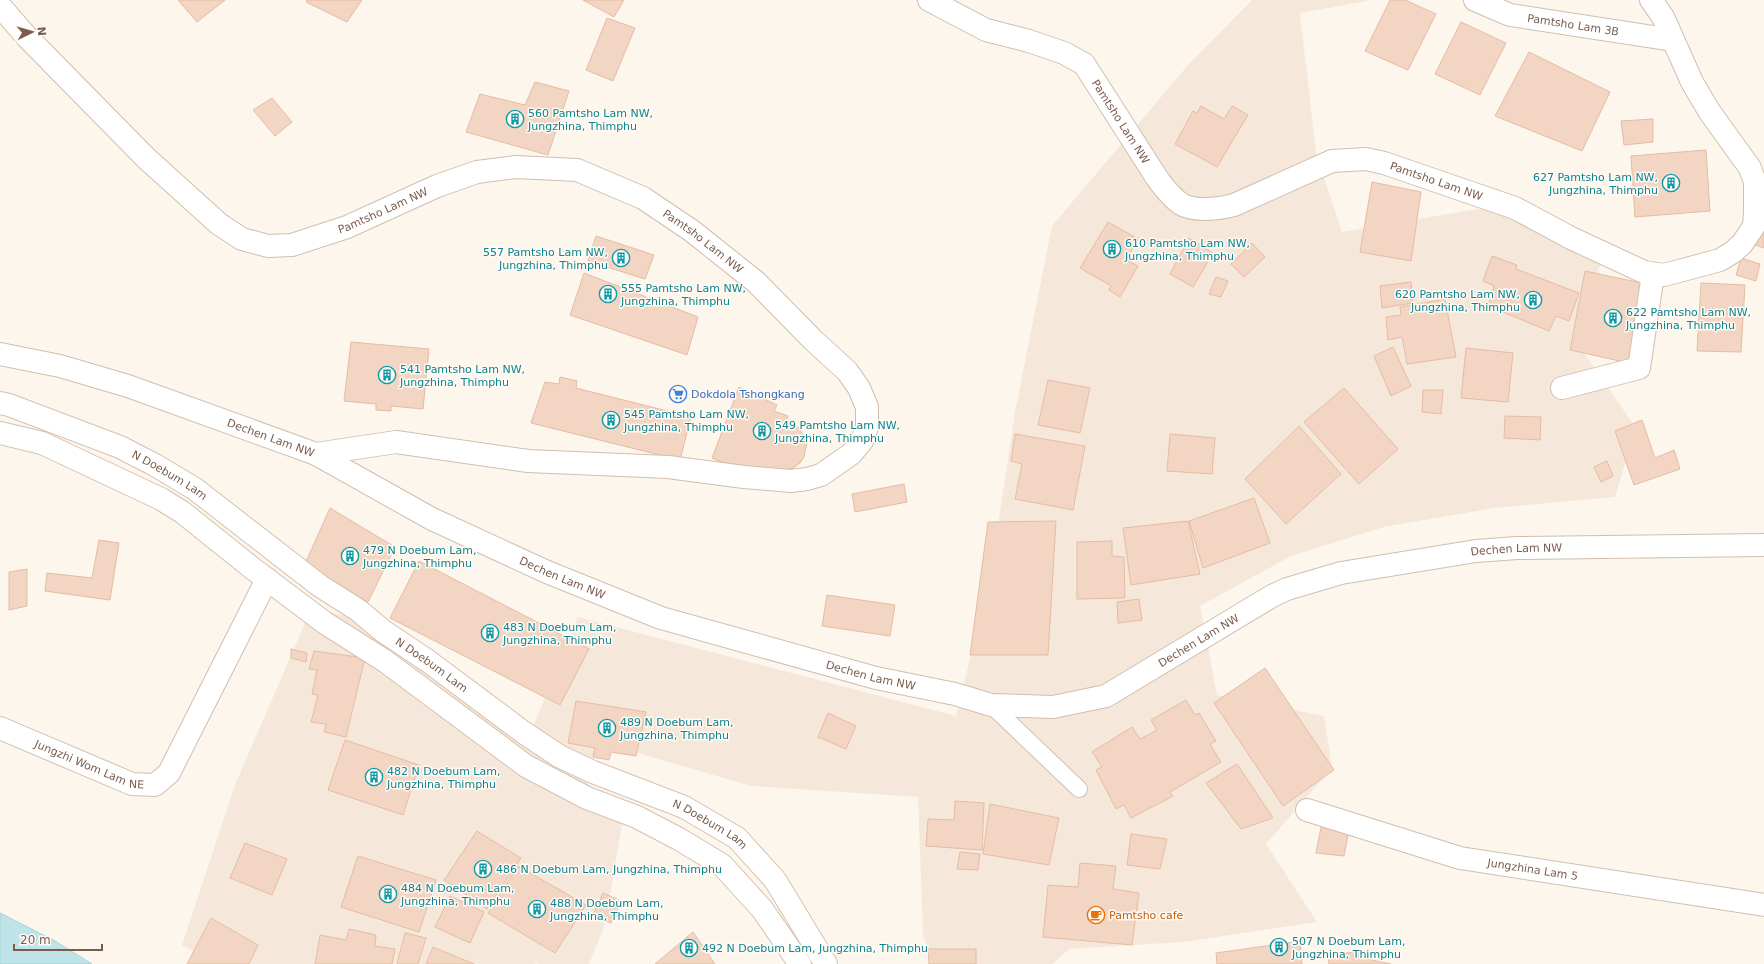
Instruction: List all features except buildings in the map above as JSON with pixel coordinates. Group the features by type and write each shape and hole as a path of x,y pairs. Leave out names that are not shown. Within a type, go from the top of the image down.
{"street":[{"name":"Pamtsho Lam NW","path":"929,0 986,30 1029,41 1064,53 1084,64 1157,178 1170,195 1183,205 1217,210 1234,205 1332,161 1366,159 1384,162 1515,208 1571,238 1644,272 1664,275 1720,260 1742,244 1754,226 1755,182 1750,168 1709,111 1692,82 1663,17 1651,0"},
{"name":"Pamtsho Lam 3B","path":"1475,0 1510,15 1673,40"},
{"name":"Pamtsho Lam NW","path":"0,6 26,36 146,158 219,224 242,239 268,246 298,243 347,227 437,186 477,172 516,166 577,170 643,198 692,231 756,282 813,340 847,371 859,388 867,407 867,427 862,441 852,454 820,475 807,479 791,481 744,477 668,467 528,461 396,442 316,454"},
{"path":"1562,388 1639,368 1653,274"},
{"name":"Dechen Lam NW","path":"0,354 60,366 128,386 316,454 432,519 547,572 661,618 876,678 955,694 992,705 1053,707 1106,696 1272,596 1293,587 1340,573 1490,550 1517,548 1764,545"},
{"name":"N Doebum Lam","path":"3,401 120,447 155,465 195,489 320,586 358,610 383,631 428,661 523,732 559,756 593,772 684,807 737,838 775,880 826,964"},
{"path":"0,433 42,443 162,499 182,512 325,623 385,661 526,766 586,798 637,817 679,839 722,866 762,909 800,964"},
{"name":"Jungzhi Wom Lam NE","path":"0,728 132,784 155,785 169,773 267,579"},
{"name":"Jungzhina Lam 5","path":"1308,810 1460,858 1764,905"}],"lane":[{"path":"992,705 1079,789"}],"shaded area":[{"path":"1252,0 1372,0 1300,13 1316,153 1342,232 1489,207 1605,247 1577,343 1636,428 1615,497 1494,508 1384,527 1291,556 1200,606 1217,695 1324,716 1332,768 1266,844 1317,922 1183,942 1069,949 1053,964 931,964 923,933 918,797 751,786 597,741 587,786 623,819 605,924 589,964 216,964 182,945 235,785 311,609 392,625 531,732 578,617 956,716 991,573 1015,412 1052,226 1188,65"}],"water":[{"path":"0,913 55,941 92,964 0,964"}],"place":[{"name":"560 Pamtsho Lam NW, Jungzhina, Thimphu","path":"515,119"},
{"name":"627 Pamtsho Lam NW, Jungzhina, Thimphu","path":"1671,183"},
{"name":"610 Pamtsho Lam NW, Jungzhina, Thimphu","path":"1112,249"},
{"name":"557 Pamtsho Lam NW, Jungzhina, Thimphu","path":"621,258"},
{"name":"555 Pamtsho Lam NW, Jungzhina, Thimphu","path":"608,294"},
{"name":"620 Pamtsho Lam NW, Jungzhina, Thimphu","path":"1533,300"},
{"name":"622 Pamtsho Lam NW, Jungzhina, Thimphu","path":"1613,318"},
{"name":"541 Pamtsho Lam NW, Jungzhina, Thimphu","path":"387,375"},
{"name":"Dokdola Tshongkang","path":"678,394"},
{"name":"545 Pamtsho Lam NW, Jungzhina, Thimphu","path":"611,420"},
{"name":"549 Pamtsho Lam NW, Jungzhina, Thimphu","path":"762,431"},
{"name":"479 N Doebum Lam, Jungzhina, Thimphu","path":"350,556"},
{"name":"483 N Doebum Lam, Jungzhina, Thimphu","path":"490,633"},
{"name":"489 N Doebum Lam, Jungzhina, Thimphu","path":"607,728"},
{"name":"482 N Doebum Lam, Jungzhina, Thimphu","path":"374,777"},
{"name":"486 N Doebum Lam, Jungzhina, Thimphu","path":"483,869"},
{"name":"484 N Doebum Lam, Jungzhina, Thimphu","path":"388,894"},
{"name":"488 N Doebum Lam, Jungzhina, Thimphu","path":"537,909"},
{"name":"Pamtsho cafe","path":"1096,915"},
{"name":"507 N Doebum Lam, Jungzhina, Thimphu","path":"1279,947"},
{"name":"492 N Doebum Lam, Jungzhina, Thimphu","path":"689,948"}]}
